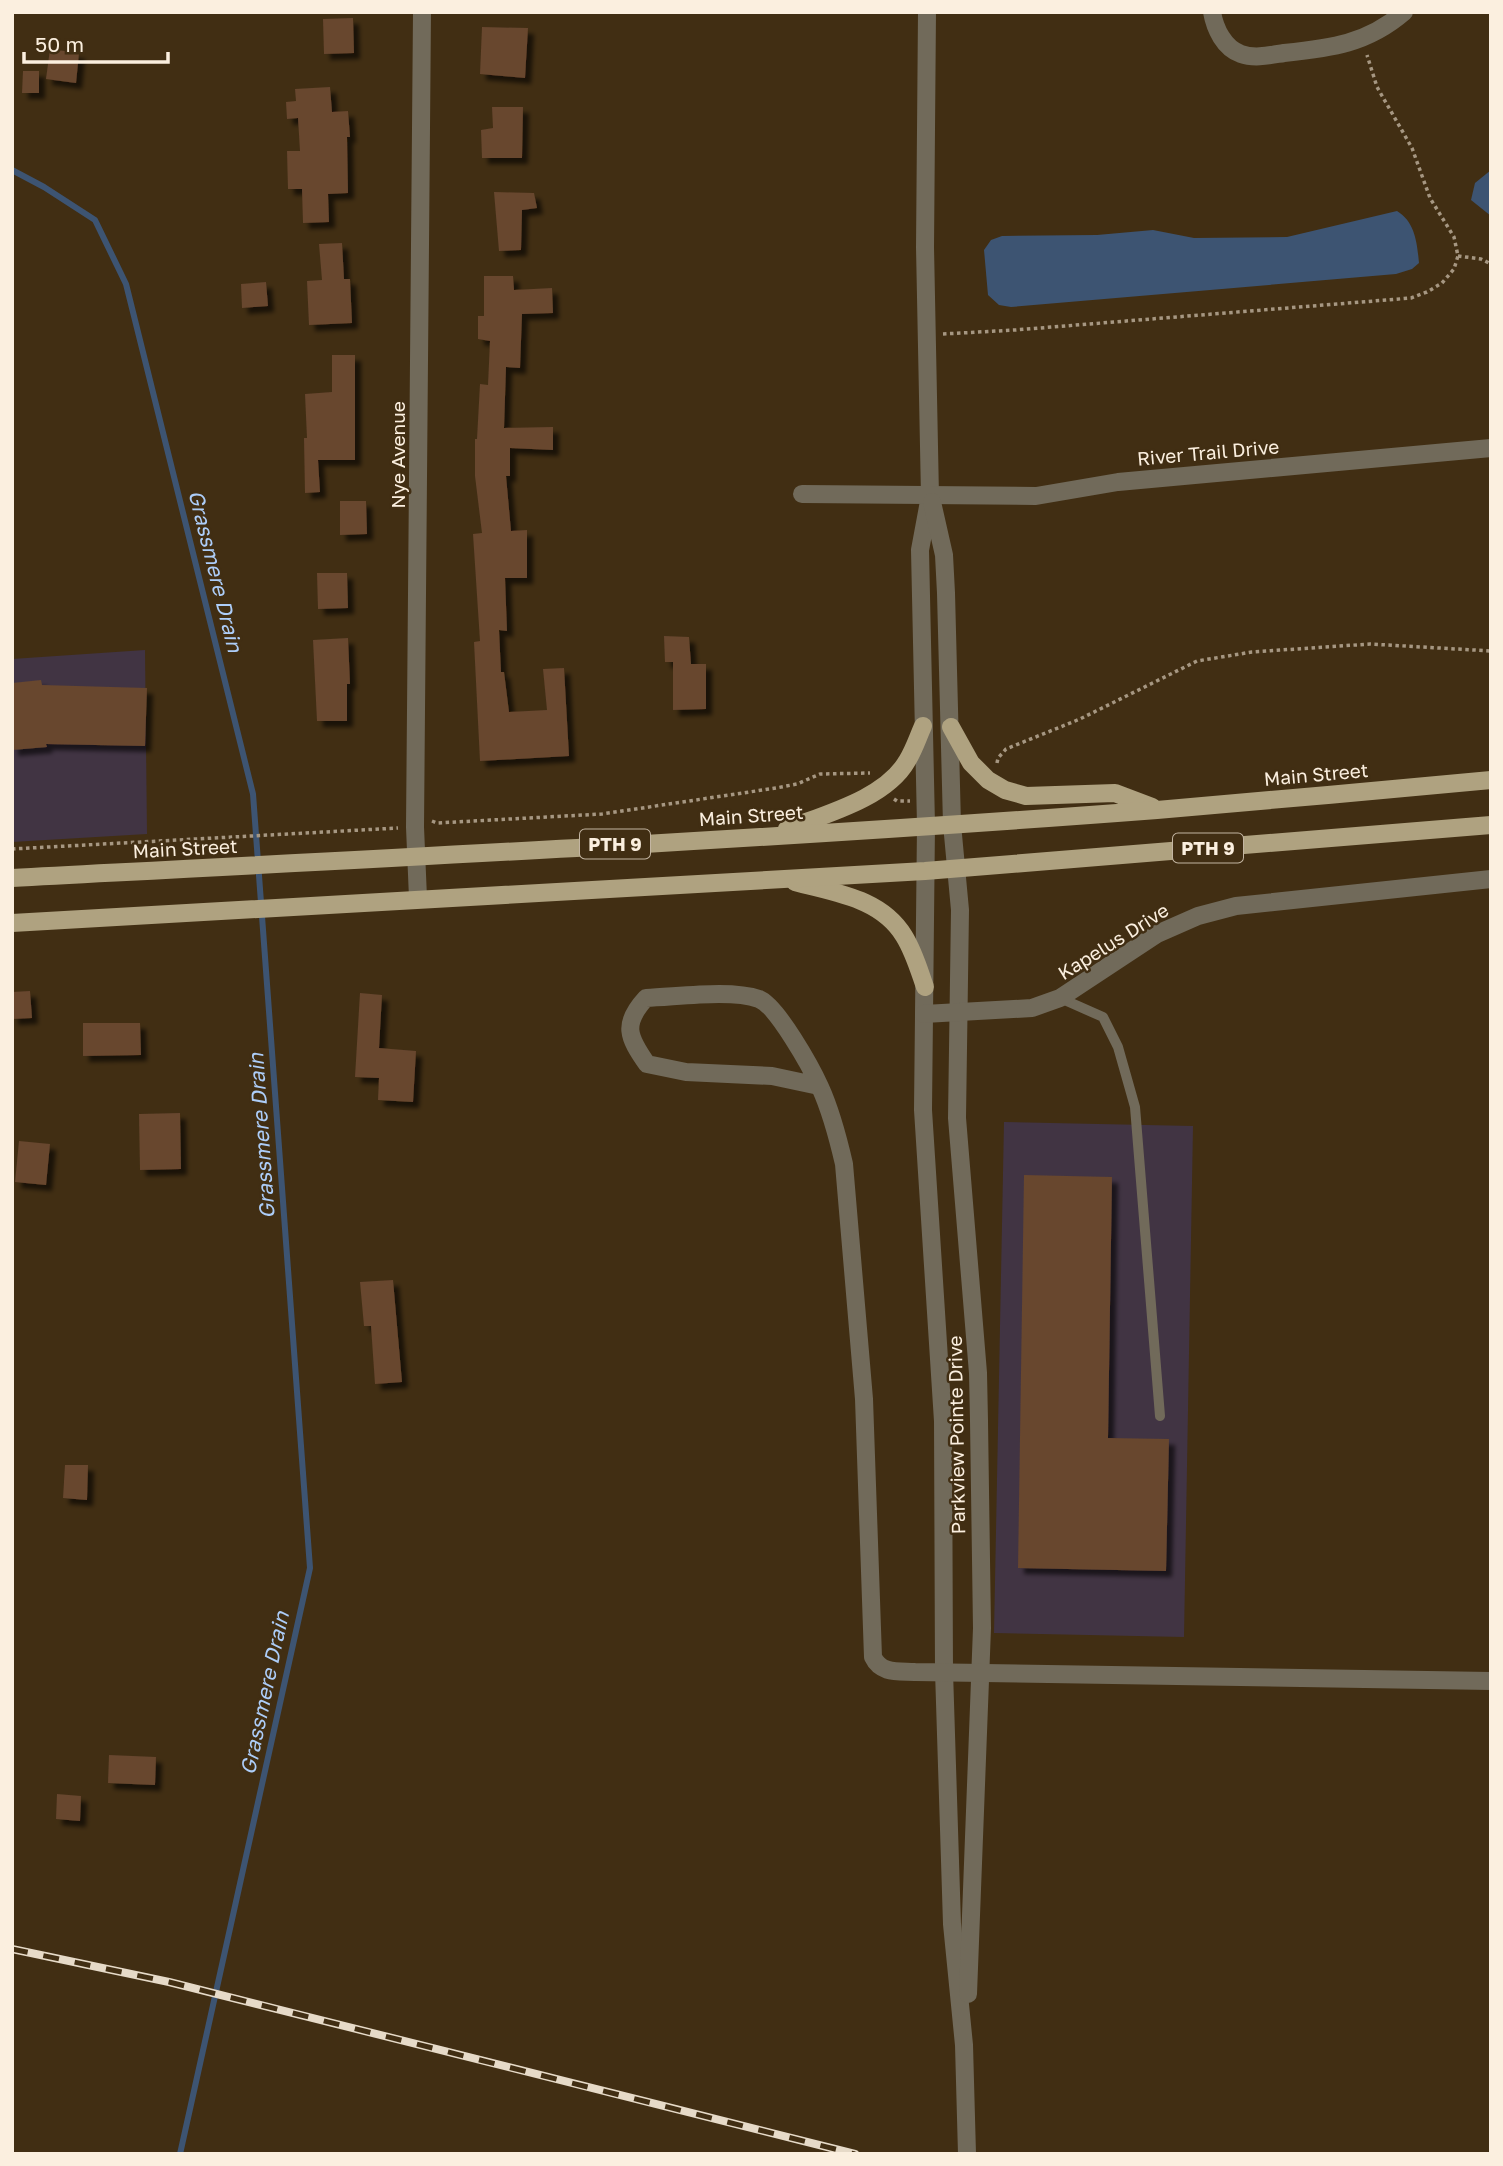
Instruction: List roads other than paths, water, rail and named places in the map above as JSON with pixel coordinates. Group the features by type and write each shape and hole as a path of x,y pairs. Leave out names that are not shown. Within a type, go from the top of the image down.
{"main road":[{"path":"772,835 857,802 883,786 906,763 923,726"},
{"path":"951,727 971,763 988,780 1005,790 1026,796 1115,793 1158,810"},
{"name":"Main Street","path":"12,878 415,857 952,824 1158,810 1491,780"},
{"name":"PTH 9","path":"12,923 956,868 1491,825"},
{"path":"782,878 860,900 880,909 904,936 925,987"}],"street":[{"name":"Nye Avenue","path":"418,898 415,827 422,12"},
{"path":"926,825 920,550 930,495 925,247 927,12"},
{"path":"1212,12 1216,28 1225,44 1240,54 1255,56 1325,49 1363,39 1388,26 1404,12"},
{"name":"River Trail Drive","path":"802,494 1036,496 1118,482 1491,448"},
{"path":"930,495 944,555 952,824"},
{"name":"Parkview Pointe Drive","path":"952,824 960,910 957,1118 978,1373 981,1671 971,1943 964,2045"},
{"name":"Parkview Pointe Drive","path":"926,825 923,1110 943,1421 944,1671 953,1924 964,2045 967,2154"},
{"name":"Kapelus Drive","path":"924,1014 960,1014 1032,1007 1060,998 1157,934 1198,916 1236,906 1491,879"},
{"path":"819,1086 772,1076 686,1072 647,1064 635,1048 629,1028 633,1013 646,999 739,994 761,1000 779,1017 819,1086 836,1132 844,1164 864,1398 873,1657 877,1665 883,1670 1027,1674 1491,1681"}],"lane":[{"path":"1060,998 1103,1017 1118,1047 1135,1107 1160,1416"}],"water":[{"path":"1491,170 1491,216 1471,200 1475,183"},
{"path":"1397,211 1411,227 1419,263 1412,269 1396,274 1011,307 999,305 988,295 984,250 991,240 1002,236 1097,235 1153,230 1194,238 1287,237"}],"waterway":[{"name":"Grassmere Drain","path":"12,170 95,220 126,284 253,794 310,1568 180,2154"}],"railway":[{"path":"12,1949 169,1982 855,2154"}]}
